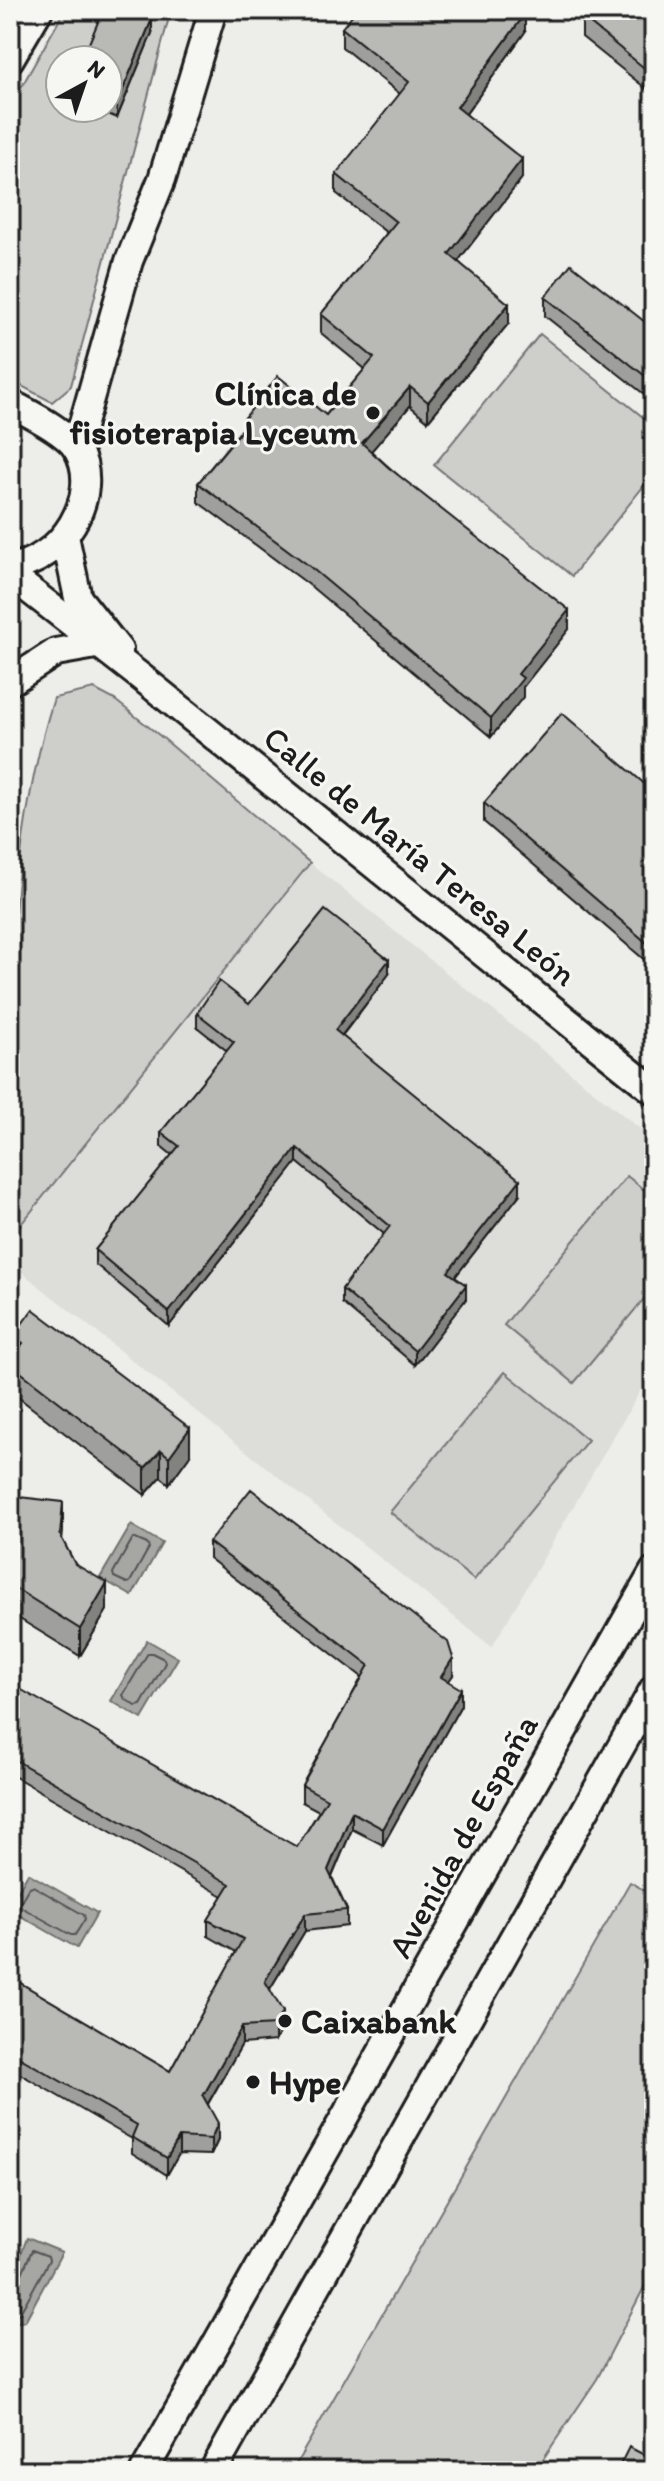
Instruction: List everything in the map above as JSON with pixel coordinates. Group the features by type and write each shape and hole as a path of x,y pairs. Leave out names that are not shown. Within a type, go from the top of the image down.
{"street":[{"path":"10,59 39,10"},
{"path":"76,448 129,261 162,179 213,10"},
{"path":"10,403 43,422 76,448 84,470 83,501 65,536 24,566 10,567"},
{"name":"Calle de María Teresa León","path":"65,536 78,598 141,677"},
{"name":"Calle de María Teresa León","path":"10,575 654,1091"},
{"path":"10,682 56,652 96,645"},
{"name":"Avenida de España","path":"144,2471 654,1571"},
{"path":"213,2471 654,1688"}],"shaded area":[{"path":"65,10 171,10 71,386 52,402 10,380 10,107 44,47 44,124 124,124 124,44 46,44"},
{"path":"540,334 654,426 654,473 572,576 434,465"},
{"path":"94,689 115,700 164,739 310,863 10,1238 12,965 24,829 54,698"},
{"path":"310,863 654,1140 654,1367 492,1647 10,1263 10,1238"},
{"path":"627,1176 654,1198 654,1287 574,1383 504,1325"},
{"path":"505,1372 588,1440 474,1580 390,1512"},
{"path":"630,1882 654,1896 654,2268 597,2379 535,2471 292,2471"}],"water":[{"path":"131,1525 162,1543 132,1596 100,1578"},
{"path":"147,1640 178,1658 142,1719 111,1701"},
{"path":"28,1873 97,1913 77,1948 10,1910"},
{"path":"27,2238 62,2252 25,2321 12,2323 10,2283"}],"building":[{"path":"103,10 132,10 152,19 124,87 124,44 89,44"},
{"path":"356,10 520,10 525,14 457,107 522,159 449,254 509,304 428,402 410,387 362,443 569,610 518,674 523,678 491,718 308,565 198,483 247,424 243,420 278,376 326,415 374,358 321,314 396,222 336,174 409,82 342,28"},
{"path":"588,10 654,10 654,76 582,17"},
{"path":"571,264 654,329 654,383 545,297"},
{"path":"654,520 654,537 646,530"},
{"path":"562,713 654,792 654,949 484,803"},
{"path":"325,910 389,960 335,1030 520,1180 448,1272 466,1285 415,1351 342,1289 390,1226 297,1148 169,1312 95,1250 179,1146 161,1132 234,1042 197,1013 219,981 249,1004"},
{"path":"33,1309 190,1428 169,1457 161,1450 145,1468 10,1364 23,1343 13,1336"},
{"path":"251,1489 448,1642 453,1658 441,1677 461,1689 383,1829 352,1812 328,1870 347,1910 305,1914 265,1981 283,2012 275,2025 242,2027 203,2096 218,2123 211,2139 179,2137 167,2158 132,2137 137,2125 10,2052 10,1977 170,2071 243,1939 208,1920 230,1884 10,1757 10,1707 20,1689 297,1847 327,1799 302,1785 369,1665 209,1542"},
{"path":"10,1496 63,1502 60,1535 75,1564 107,1583 80,1629 10,1585"},
{"path":"629,2447 654,2460 650,2471 617,2471"}],"place":[{"name":"Clínica de fisioterapia Lyceum","path":"373,413"},
{"name":"Caixabank","path":"285,2021"},
{"name":"Hype","path":"253,2082"}]}
